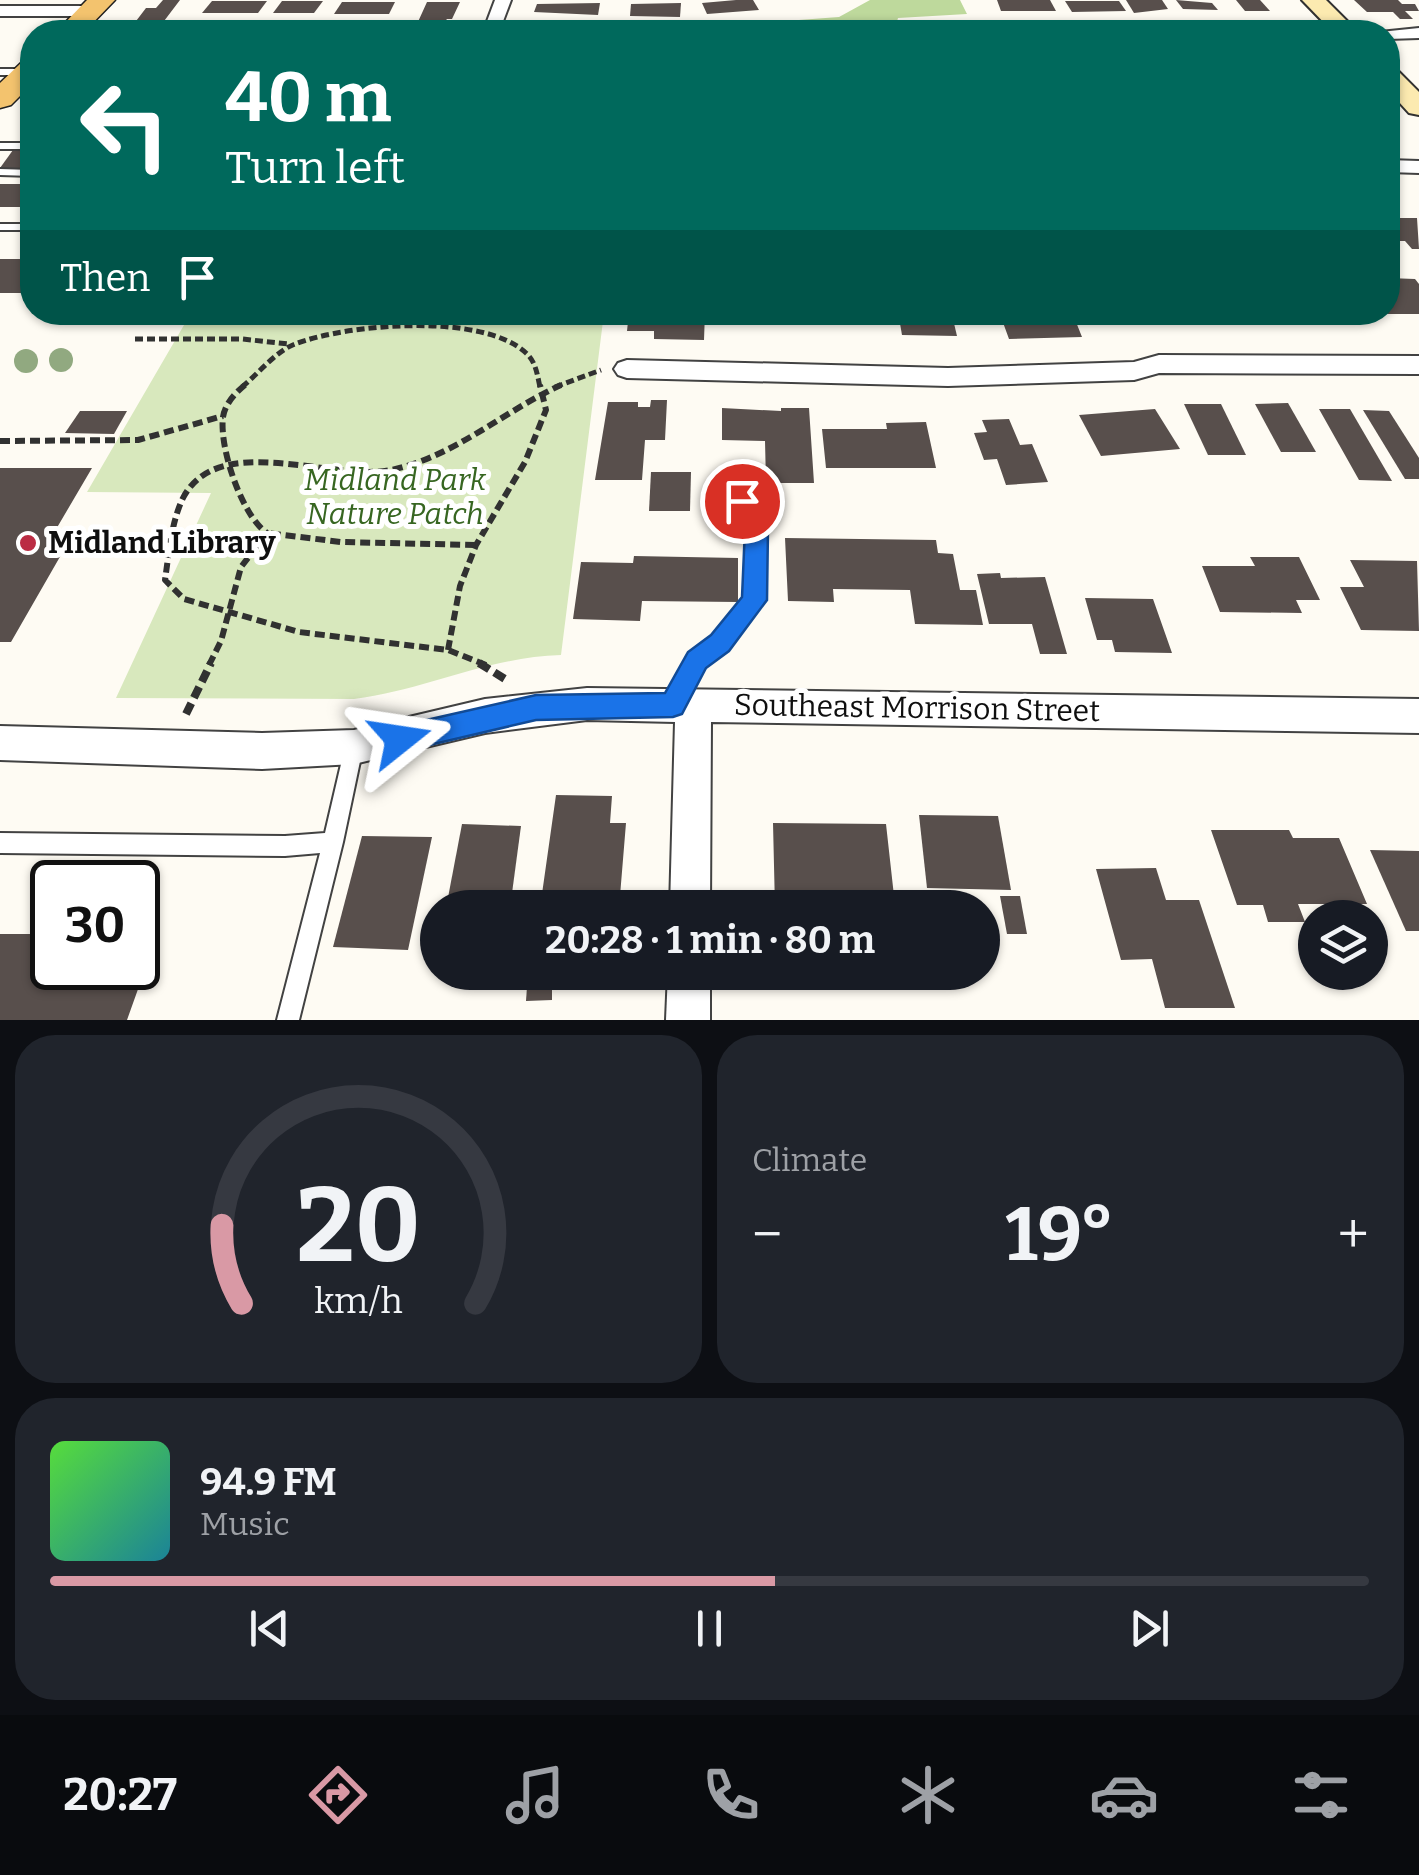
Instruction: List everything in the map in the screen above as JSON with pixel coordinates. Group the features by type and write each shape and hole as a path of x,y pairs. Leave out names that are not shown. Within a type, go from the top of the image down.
{"main road":[{"path":"0,99 20,70"}],"street":[{"path":"1313,0 1334,20"},
{"path":"0,11 97,6"},
{"path":"1400,87 1419,107"},
{"path":"627,369 948,377 1134,371 1159,364 1419,365"},
{"path":"683,705 689,890"},
{"name":"Southeast Morrison Street","path":"0,743 262,751 354,747 536,708 683,705 1419,716"},
{"path":"688,1020 689,990"}],"lane":[{"path":"683,705 697,660 720,643 754,600 756,528 742,501"},
{"path":"288,1020 354,747"},
{"path":"0,843 285,846 333,842"}],"path":[{"path":"135,339 242,339 291,345 349,328 396,325 464,328 494,336 529,354 546,410 536,438 476,545 460,586 448,650"},
{"path":"291,345 233,395 223,416 229,466 254,524 267,533 341,542 476,545"},
{"path":"536,708 493,668 448,650 299,632 184,599 164,580 183,497 199,477 229,466 260,462 370,473 403,467 486,431 543,390 576,376 627,369"},
{"path":"0,442 138,440 223,416"},
{"path":"171,747 221,641 226,610 242,567 267,533"}],"green space":[{"path":"870,0 960,0 967,14 897,20 800,20 839,17"},
{"name":"Midland Park Nature Patch","path":"184,325 602,325 561,655 508,661 354,699 116,698 211,493 87,492"}],"building":[{"path":"163,0 180,0 165,20 137,20 146,8 156,8"},
{"path":"753,0 759,10 707,14 702,3"},
{"path":"997,0 1050,0 1056,11 1001,11"},
{"path":"1126,0 1162,0 1168,9 1134,13"},
{"path":"1176,0 1212,3 1218,10 1183,9"},
{"path":"1236,0 1260,0 1270,11 1245,11"},
{"path":"1354,0 1398,0 1415,4 1419,11 1405,11 1413,19 1400,19 1393,12 1367,12"},
{"path":"212,1 267,1 258,13 202,13"},
{"path":"282,1 323,1 314,13 273,13"},
{"path":"1065,1 1119,1 1126,11 1072,12"},
{"path":"342,2 395,2 389,14 334,14"},
{"path":"427,2 460,2 452,19 419,20"},
{"path":"600,3 598,15 534,12 537,4"},
{"path":"681,3 680,17 630,16 631,4"},
{"path":"13,150 20,150 20,169 0,168"},
{"path":"0,184 20,184 20,207 0,207"},
{"path":"1400,218 1417,218 1419,249 1412,249 1400,241"},
{"path":"0,259 20,259 20,293 0,293"},
{"path":"1400,278 1415,279 1419,284 1419,314 1400,314"},
{"path":"628,325 705,325 704,340 654,339 654,331 627,331"},
{"path":"900,325 954,325 957,336 902,335"},
{"path":"1004,325 1077,325 1082,337 1009,339"},
{"path":"651,400 667,400 665,440 645,440 642,480 595,480 608,402 638,402 638,407 650,407"},
{"path":"1288,403 1316,452 1281,452 1255,404"},
{"path":"1184,404 1221,404 1246,455 1208,455"},
{"path":"722,408 809,408 814,483 766,483 765,441 722,440"},
{"path":"1155,409 1180,449 1101,456 1079,415"},
{"path":"1319,409 1350,409 1392,481 1359,480"},
{"path":"1363,410 1389,411 1419,458 1419,479 1405,479"},
{"path":"80,411 127,411 114,434 65,433"},
{"path":"1009,419 1020,445 1032,444 1048,482 1006,485 997,459 984,460 974,433 987,432 982,420"},
{"path":"926,422 936,468 826,468 822,429 887,429 886,423"},
{"name":"Midland Library","path":"0,468 92,468 55,531 64,532 50,555 61,555 11,642 0,642"},
{"path":"651,472 691,472 690,511 649,511"},
{"path":"785,538 936,540 938,553 953,554 960,590 976,590 983,625 915,624 910,590 833,589 834,602 788,601"},
{"path":"634,556 738,558 738,602 642,601 640,621 573,619 581,562 633,563"},
{"path":"1250,557 1299,557 1320,600 1296,600 1302,613 1220,612 1202,566 1255,566"},
{"path":"1350,560 1417,561 1419,631 1361,630 1340,587 1364,587"},
{"path":"1000,573 1001,578 1045,577 1067,654 1040,654 1032,624 989,624 977,574"},
{"path":"1085,598 1153,599 1172,653 1115,652 1112,640 1097,640"},
{"path":"556,795 612,796 610,823 626,823 620,890 543,890"},
{"path":"919,815 998,816 1011,890 927,888"},
{"path":"773,823 886,824 893,890 775,890"},
{"path":"462,824 521,826 512,890 449,890"},
{"path":"1211,830 1289,830 1293,838 1339,838 1365,900 1298,900 1298,922 1268,922 1263,905 1237,905"},
{"path":"362,836 432,837 408,950 333,947"},
{"path":"1370,850 1419,851 1419,931 1406,931"},
{"path":"1156,868 1166,900 1199,900 1235,1008 1165,1008 1152,959 1121,960 1096,869"},
{"path":"1000,896 1020,896 1027,934 1007,934"},
{"path":"0,934 30,934 30,990 138,990 127,1020 0,1020"},
{"path":"527,990 552,990 552,1000 526,1001"}],"place":[{"name":"Midland Library","path":"28,543"}],"route":[{"path":"400,739 485,716 536,708 673,705 697,660 720,643 754,600 756,528 742,501"}]}
